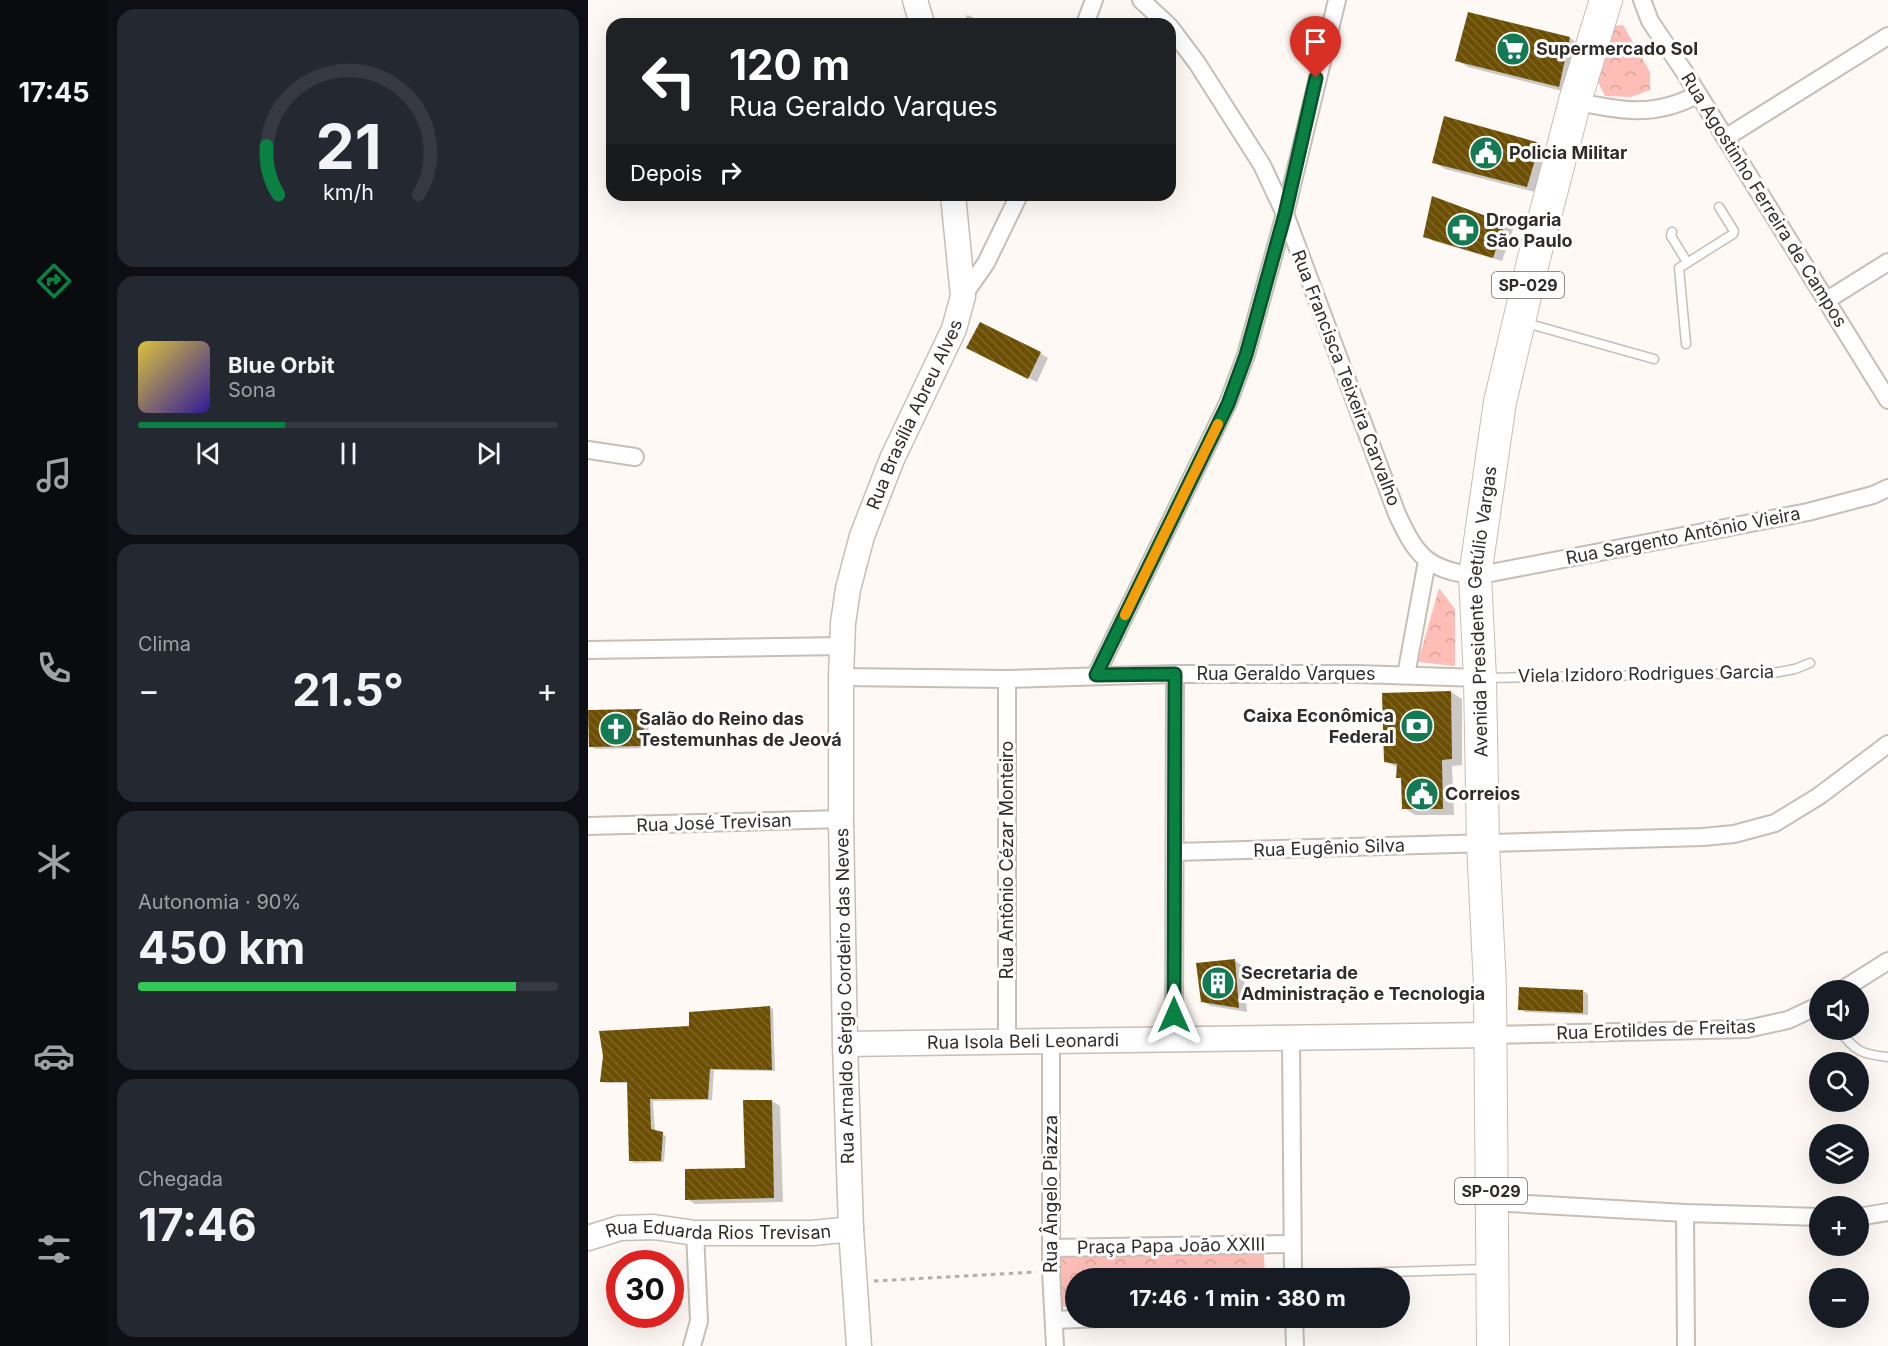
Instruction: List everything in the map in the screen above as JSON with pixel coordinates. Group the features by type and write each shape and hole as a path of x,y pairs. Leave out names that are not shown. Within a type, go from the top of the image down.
{"highway":[{"name":"Avenida Presidente Getúlio Vargas","path":"1493,1346 1490,987 1475,576 1500,402 1534,258 1575,101 1606,0"}],"street":[{"path":"915,0 920,18"},
{"path":"1087,18 1094,0"},
{"name":"Rua Francisca Teixeira Carvalho","path":"1141,0 1161,18"},
{"path":"1096,675 1228,404 1246,355 1285,214 1337,0"},
{"path":"1629,0 1650,21"},
{"name":"Rua Agostinho Ferreira de Campos","path":"1642,0 1650,21 1698,94 1888,400"},
{"name":"Rua Francisca Teixeira Carvalho","path":"1176,34 1197,63 1262,165 1285,214 1397,514 1409,539 1427,561 1444,570 1475,576"},
{"path":"1725,138 1888,36"},
{"path":"1575,101 1622,111 1645,111 1687,100 1698,94"},
{"path":"954,201 963,296"},
{"name":"Rua Brasília Abreu Alves","path":"843,646 843,623 848,589 862,536 892,459 954,329 963,296 986,263 1016,201"},
{"path":"1827,300 1888,262"},
{"path":"588,450 635,457"},
{"name":"Rua Sargento Antônio Vieira","path":"1475,576 1808,512 1873,495 1888,488"},
{"path":"1406,675 1427,561"},
{"path":"588,650 843,646"},
{"name":"Rua Arnaldo Sérgio Cordeiro das Neves","path":"843,646 841,819 845,1044 851,1229 859,1346"},
{"path":"1174,1038 1175,674"},
{"name":"Rua Geraldo Varques","path":"841,677 1007,678 1175,674 1406,675 1480,678"},
{"name":"Rua Antônio Cézar Monteiro","path":"1007,678 1007,1042"},
{"name":"Rua Eugênio Silva","path":"1175,852 1703,837 1734,834 1775,823 1820,796 1888,744"},
{"name":"Rua José Trevisan","path":"588,826 841,819"},
{"path":"1858,980 1888,961"},
{"name":"Rua Erotildes de Freitas","path":"1489,1035 1747,1029 1788,1020 1809,1010"},
{"name":"Rua Isola Beli Leonardi","path":"845,1044 1489,1035"},
{"path":"1291,1038 1292,1268"},
{"name":"Rua Ângelo Piazza","path":"1051,1042 1051,1271 1055,1346"},
{"path":"1491,1202 1685,1213 1809,1217"},
{"path":"1869,1215 1888,1212"},
{"path":"1685,1213 1686,1346"},
{"name":"Rua Eduarda Rios Trevisan","path":"588,1238 631,1227 654,1227 695,1233 813,1233 851,1229"},
{"path":"692,1346 699,1322 695,1233"},
{"name":"Praça Papa João XXIII","path":"1051,1248 1291,1244"},
{"path":"1054,1320 1065,1320"},
{"path":"1294,1328 1295,1346"}],"lane":[{"path":"1686,344 1678,271 1681,266 1733,234 1734,231 1719,207"},
{"path":"1672,232 1671,236 1687,262"},
{"path":"1520,321 1654,359"},
{"name":"Viela Izidoro Rodrigues Garcia","path":"1480,678 1773,673 1795,669 1810,663"},
{"path":"1847,1040 1854,1048 1868,1055 1888,1057"},
{"path":"1410,1271 1492,1268"}],"path":[{"path":"855,1282 1051,1271"}],"green space":[{"path":"1623,25 1650,72 1650,90 1631,97 1605,96 1598,82 1612,26"},
{"path":"1439,588 1455,609 1455,666 1418,662"},
{"path":"1264,1254 1265,1268 1065,1268 1065,1307 1059,1307 1058,1256"}],"building":[{"name":"Supermercado Sol","path":"1468,12 1570,37 1559,87 1455,61"},
{"name":"Policia Militar","path":"1444,116 1540,143 1527,187 1432,163"},
{"name":"Drogaria São Paulo","path":"1432,196 1505,223 1493,258 1423,237"},
{"path":"980,322 1041,352 1028,379 966,348"},
{"name":"Caixa Econômica Federal","path":"1451,691 1452,759 1442,760 1443,809 1402,809 1401,778 1396,778 1397,764 1384,762 1382,693"},
{"name":"Salão do Reino das Testemunhas de Jeová","path":"643,709 644,746 589,747 588,710"},
{"name":"Secretaria de Administração e Tecnologia","path":"1235,959 1239,1008 1201,1002 1196,963"},
{"path":"1519,987 1583,990 1583,1013 1518,1010"},
{"path":"770,1006 772,1070 710,1069 708,1099 650,1099 651,1129 663,1132 661,1161 629,1161 627,1082 600,1082 603,1056 599,1031 689,1026 689,1012"},
{"path":"743,1100 772,1100 774,1198 685,1200 685,1169 745,1168"}],"slow traffic":[{"path":"1125,615 1218,424"}],"place":[{"name":"Supermercado Sol","path":"1513,49"},
{"name":"Policia Militar","path":"1486,153"},
{"name":"Drogaria São Paulo","path":"1463,230"},
{"name":"Caixa Econômica Federal","path":"1417,726"},
{"name":"Salão do Reino das Testemunhas de Jeová","path":"616,729"},
{"name":"Correios","path":"1422,794"},
{"name":"Secretaria de Administração e Tecnologia","path":"1218,983"}],"route":[{"path":"1174,1015 1175,674 1096,675 1228,404 1246,355 1285,214 1316,78"}]}
